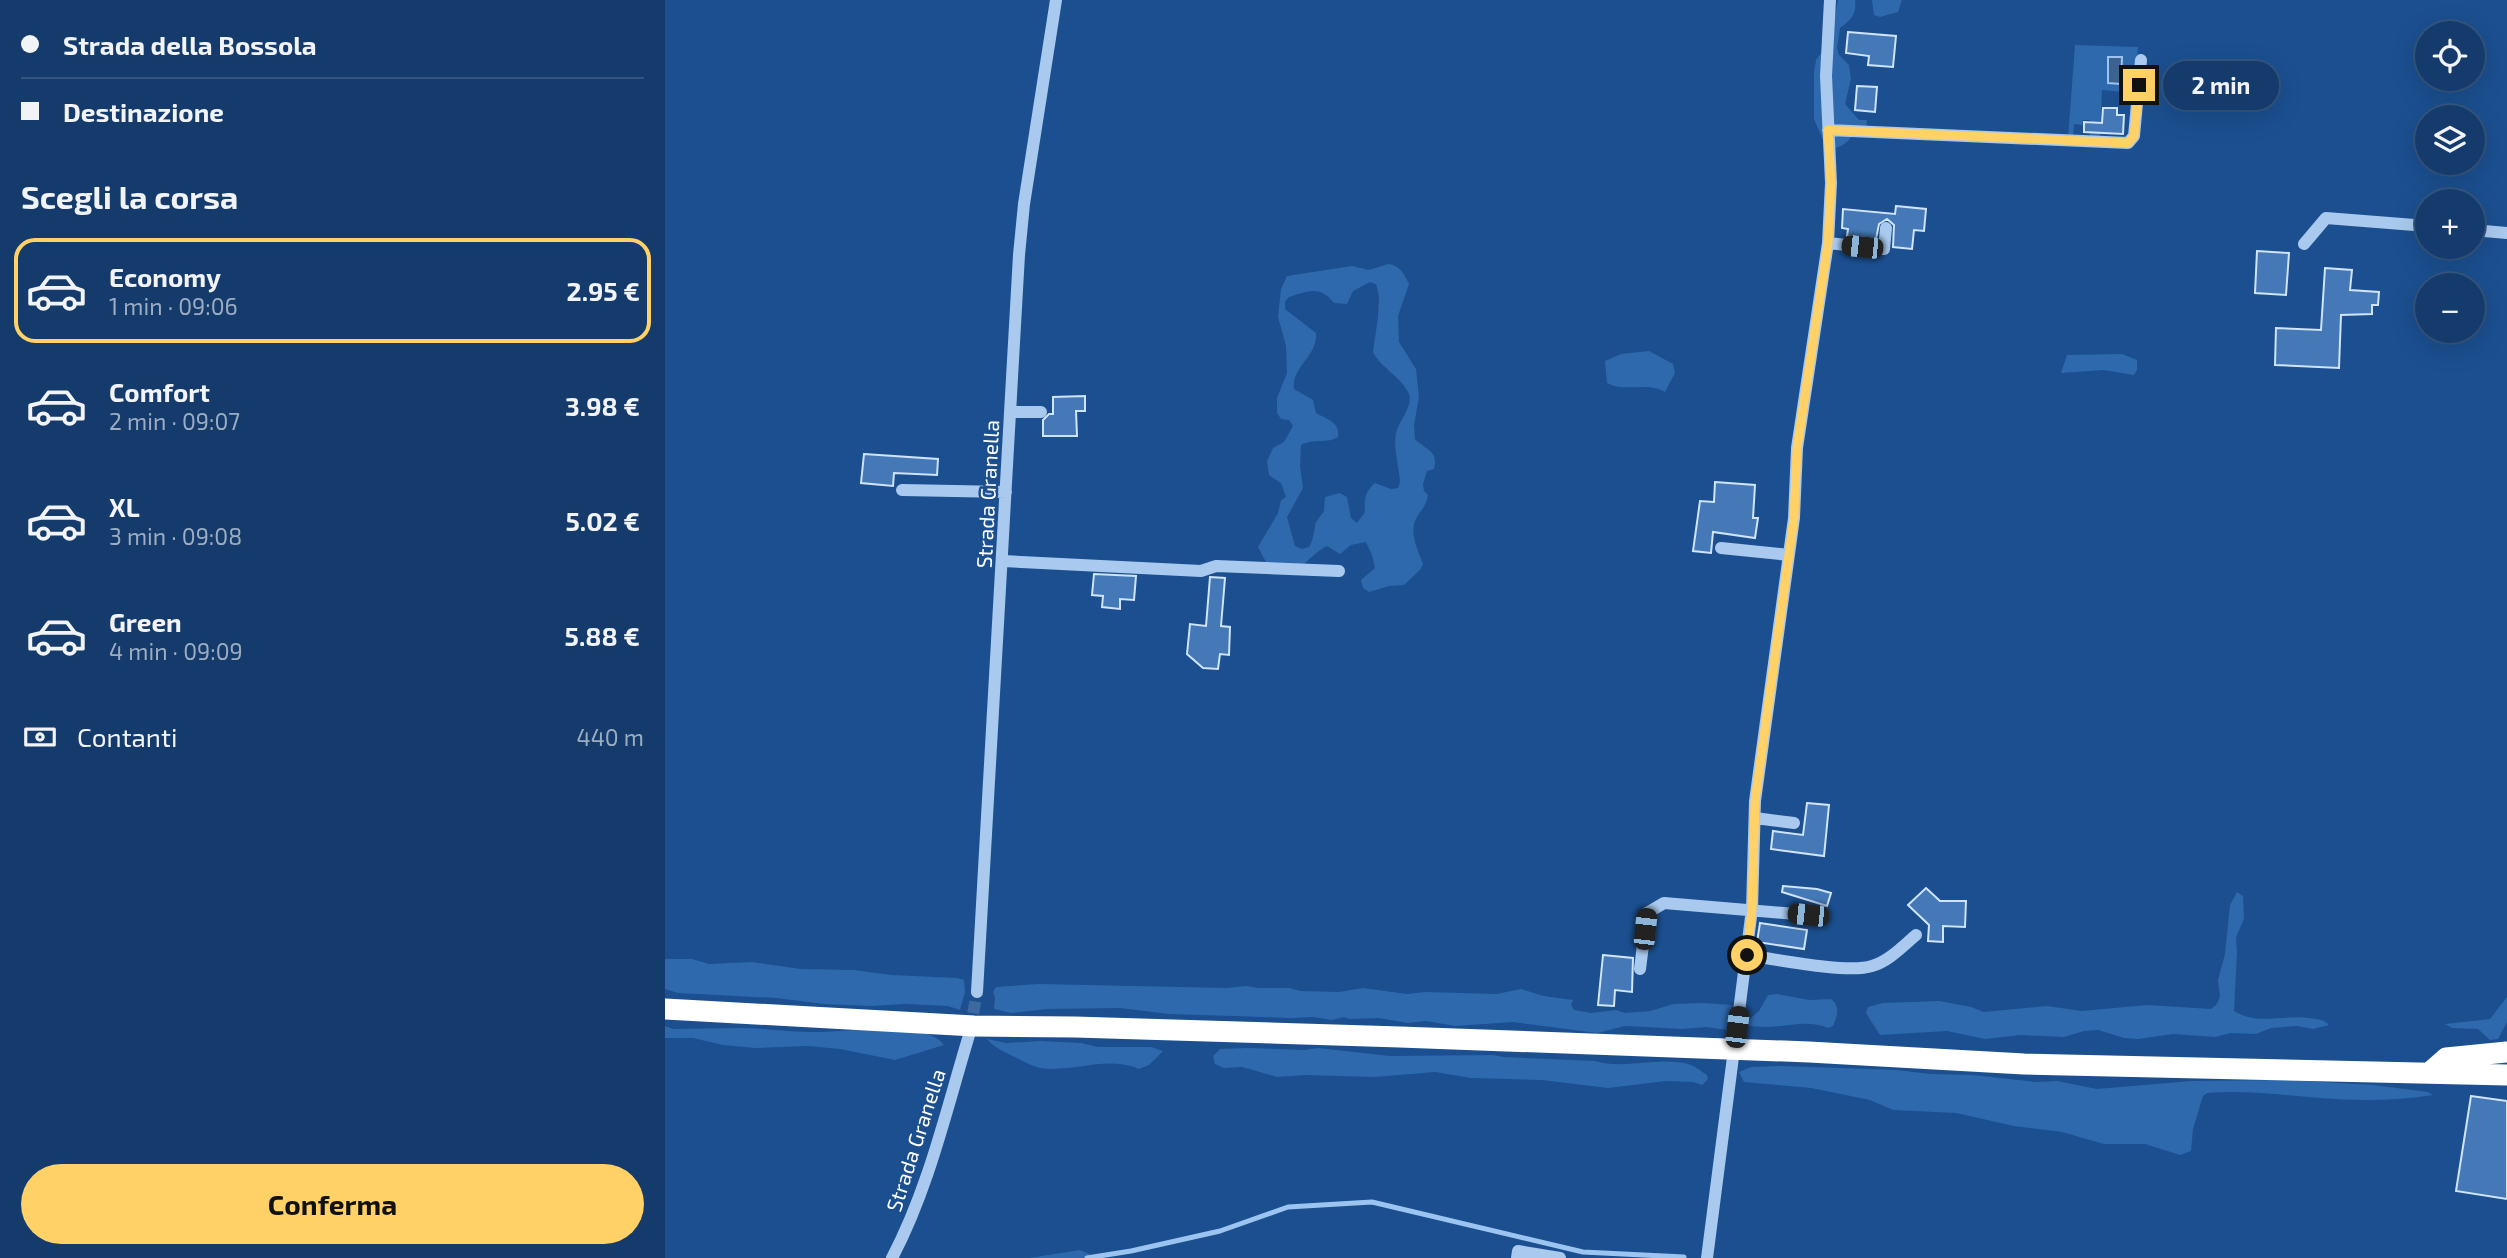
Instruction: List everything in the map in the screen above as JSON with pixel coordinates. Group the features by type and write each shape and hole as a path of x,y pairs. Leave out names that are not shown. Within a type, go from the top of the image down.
{"highway":[{"path":"665,1009 974,1026 1400,1037 1809,1052 2024,1064 2507,1075"},
{"path":"2429,1073 2446,1058 2507,1052"}],"street":[{"name":"Strada Granella","path":"977,992 1019,255 1024,204 1056,0"},
{"path":"1737,1027 1752,909 1755,801 1794,518 1797,448 1828,243 1831,183 1826,76 1830,0"},
{"path":"1828,130 2128,143 2134,136 2141,60"},
{"path":"2304,244 2326,218 2415,225"},
{"path":"1828,243 1884,249 1886,228"},
{"path":"2485,231 2507,233"},
{"path":"1010,412 1041,411"},
{"path":"902,490 1006,492"},
{"path":"1721,548 1789,555"},
{"path":"1003,562 1201,571 1216,566 1339,571"},
{"path":"1755,818 1794,823"},
{"path":"1640,969 1647,913 1664,903 1808,915"},
{"path":"1747,955 1841,967 1871,967 1884,961 1916,935"},
{"name":"Strada Granella","path":"892,1258 921,1189 969,1032"},
{"path":"1707,1258 1733,1057"},
{"path":"1517,1258 1518,1251 1560,1258"}],"shaded area":[{"path":"1838,0 1855,0 1852,16 1840,28 1837,48 1839,55 1849,65 1851,79 1845,104 1859,120 1867,120 1866,127 1835,148 1823,140 1814,119 1814,73 1816,60 1831,39"},
{"path":"1872,0 1902,0 1898,12 1880,17 1874,15"},
{"path":"2075,45 2138,47 2135,93 2102,90 2100,139 2090,139 2090,120 2083,120 2082,125 2074,124 2073,139 2068,138"},
{"path":"2108,57 2122,57 2121,84 2108,83"},
{"path":"1388,264 1396,266 1409,284 1398,316 1399,342 1416,369 1419,397 1414,425 1415,439 1433,454 1435,463 1434,469 1427,471 1423,484 1428,495 1427,500 1413,530 1423,564 1420,570 1404,585 1369,592 1363,588 1361,580 1375,568 1366,542 1351,545 1340,554 1327,546 1300,569 1268,566 1258,547 1278,513 1281,500 1286,497 1281,483 1269,475 1267,461 1273,448 1284,442 1293,426 1289,420 1281,419 1277,413 1277,398 1287,373 1286,346 1278,317 1281,289 1287,276 1352,266 1369,270","holes":["1370,282 1376,284 1379,296 1373,352 1404,386 1410,397 1395,439 1400,482 1398,488 1391,489 1375,483 1369,489 1365,512 1357,523 1351,518 1347,497 1340,493 1325,497 1324,511 1316,522 1312,541 1309,547 1302,549 1295,546 1287,517 1303,488 1301,445 1334,439 1338,437 1338,432 1332,422 1316,413 1313,400 1294,389 1296,374 1313,348 1316,333 1285,309 1285,302 1289,297 1313,291 1324,294 1334,303 1347,304 1353,291"]},
{"path":"1649,351 1673,364 1675,373 1665,392 1651,387 1621,387 1607,383 1605,361 1621,354"},
{"path":"2122,354 2137,360 2134,375 2103,370 2061,373 2067,355"},
{"path":"2237,892 2243,896 2244,919 2236,937 2234,1011 2252,1018 2300,1017 2322,1020 2329,1025 2313,1029 2297,1026 2271,1028 2256,1034 2231,1033 2215,1037 2173,1034 2138,1039 2098,1030 2064,1037 2020,1035 1985,1039 1947,1031 1880,1035 1866,1013 1868,1007 1883,1003 1939,1001 1984,1012 2047,1006 2082,1011 2147,1005 2211,1009 2220,996 2218,980 2225,954 2230,905"},
{"path":"665,959 692,959 709,964 752,962 801,969 957,978 964,980 965,992 960,1010 948,1006 824,1004 776,998 678,993 665,989"},
{"path":"1039,984 1227,988 1246,986 1339,992 1363,988 1407,994 1497,994 1521,989 1573,1000 1571,1005 1574,1010 1591,1013 1616,1010 1625,1013 1650,1011 1674,1004 1732,1005 1731,1028 1625,1026 1597,1033 1513,1022 1455,1026 1379,1018 1344,1017 1332,1020 1313,1017 1169,1014 1120,1008 1048,1009 1011,1013 994,1009 993,992 996,987"},
{"path":"1768,995 1809,1000 1831,999 1837,1008 1833,1026 1747,1026 1745,1023 1759,1011"},
{"path":"2507,997 2507,1022 2498,1039 2490,1040 2478,1029 2452,1028 2445,1024 2490,1019"},
{"path":"665,1026 673,1029 747,1028 814,1032 902,1029 934,1037 944,1045 895,1060 840,1049 808,1046 755,1048 723,1045 693,1038 665,1038"},
{"path":"987,1039 1006,1043 1041,1041 1081,1043 1098,1047 1151,1047 1163,1051 1149,1065 1139,1069 1127,1065 1102,1064 1052,1069 1030,1065 1000,1050"},
{"path":"1318,1048 1390,1056 1494,1055 1618,1064 1665,1061 1696,1067 1707,1075 1708,1079 1702,1085 1666,1081 1608,1088 1542,1080 1471,1078 1435,1072 1375,1077 1277,1077 1242,1067 1224,1068 1215,1064 1213,1056 1220,1049"},
{"path":"1751,1067 1897,1070 2036,1082 2057,1081 2097,1089 2192,1081 2288,1080 2373,1085 2428,1092 2433,1095 2363,1100 2250,1092 2207,1093 2203,1096 2193,1129 2191,1151 2180,1155 2145,1144 2104,1144 2062,1132 2014,1126 1956,1113 1893,1110 1870,1100 1811,1088 1744,1082 1739,1072"},
{"path":"1080,1250 1098,1258 1029,1258"}],"building":[{"path":"1848,32 1896,36 1893,67 1868,65 1869,56 1846,53"},
{"path":"1857,86 1877,87 1875,112 1855,110"},
{"path":"2103,108 2117,108 2117,115 2124,115 2123,134 2084,132 2084,122 2102,123"},
{"path":"1896,206 1926,209 1924,231 1914,230 1912,249 1893,247 1894,225 1887,219 1879,224 1876,239 1847,236 1848,229 1842,228 1843,209 1895,214"},
{"path":"2257,251 2289,253 2286,295 2255,293"},
{"path":"2325,268 2352,270 2350,290 2379,292 2378,305 2372,305 2372,314 2341,315 2339,368 2275,365 2276,328 2321,330"},
{"path":"1085,396 1085,411 1076,411 1077,436 1043,436 1043,420 1053,414 1053,397"},
{"path":"864,454 938,459 937,475 894,473 893,486 861,483"},
{"path":"1715,482 1755,485 1753,518 1758,518 1755,538 1713,532 1711,553 1693,551 1700,501 1714,502"},
{"path":"1094,574 1136,576 1134,600 1120,599 1120,609 1102,607 1103,596 1092,595"},
{"path":"1210,577 1225,578 1221,626 1230,627 1229,655 1220,654 1218,669 1203,668 1187,654 1190,624 1206,626"},
{"path":"1807,803 1829,805 1824,856 1771,849 1773,831 1803,835"},
{"path":"1783,886 1831,893 1827,906 1782,892"},
{"path":"1926,888 1940,901 1966,901 1965,927 1943,926 1943,942 1928,941 1929,925 1908,905"},
{"path":"1760,923 1807,930 1804,949 1757,942"},
{"path":"1603,955 1633,958 1632,992 1615,990 1614,1006 1598,1005"},
{"path":"2471,1096 2507,1101 2507,1199 2456,1191"}],"waterway":[{"path":"1087,1258 1220,1231 1288,1207 1372,1202 1583,1252 1684,1257"}],"tunnel":[{"path":"970,1031 977,992"}],"route":[{"path":"1747,955 1752,909 1755,801 1794,518 1797,448 1828,243 1831,183 1828,130 2128,143 2134,136 2139,85"}]}
